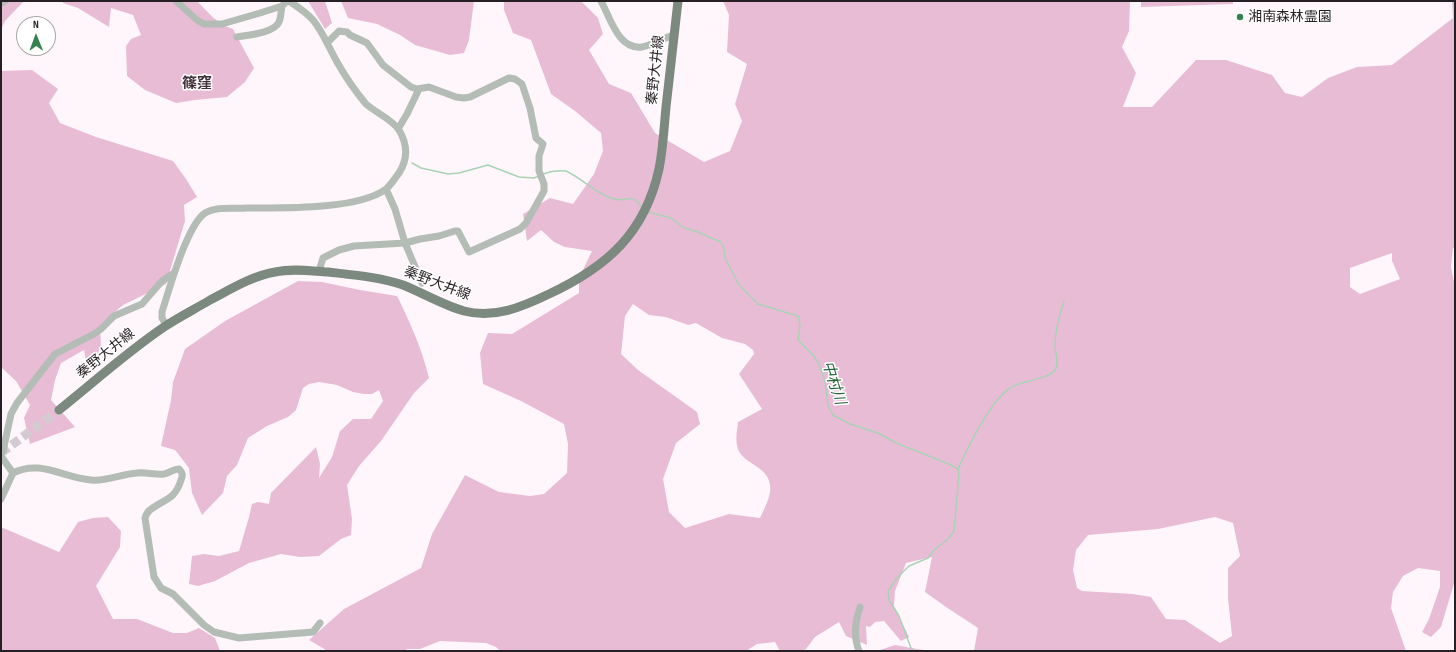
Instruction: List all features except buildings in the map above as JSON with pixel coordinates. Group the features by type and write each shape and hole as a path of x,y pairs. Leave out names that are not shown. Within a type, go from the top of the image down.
{"main road":[{"name":"秦野大井線","path":"60,410 166,325 222,293 255,277 283,271 319,271 383,279 450,306 480,314 512,310 573,283 603,262 621,246 642,215 648,203 659,168 678,1"}],"street":[{"path":"166,325 162,318 162,312 174,273 194,226 198,219 208,211 216,209 278,208 354,202 386,189 404,165 406,157 404,140 398,129 367,104 350,83 313,20 306,13 286,3 222,24 204,24 197,20 176,1"},
{"path":"601,1 617,33 624,42 629,45 642,47 674,35"},
{"path":"237,37 267,31 275,27 280,22 286,3"},
{"path":"319,271 323,258 347,248 354,246 405,244 420,239 458,231 469,252 520,229 531,216 544,191 540,175 539,156 543,144 536,138 530,108 522,84 515,79 509,78 477,94 464,98 456,97 429,87 420,89 411,86 383,65 367,43 347,32 339,31 327,43"},
{"path":"398,129 420,89"},
{"path":"386,189 395,209 405,244 422,283"},
{"path":"13,473 1,455 11,414 17,403 55,354 94,334 114,316 142,304 162,281 174,273"},
{"path":"1,499 13,473 22,470 41,467 82,478 96,480 138,473 166,474 179,469 183,476 178,490 165,502 148,511 145,518 154,577 161,588 173,594 204,625 214,632 228,636 239,638 313,632 320,622"},
{"path":"859,651 856,644 855,632 856,617 860,607"}],"shaded area":[{"path":"1,1 24,1 5,21 1,30"},
{"path":"62,1 197,1 218,21 233,29 254,68 245,82 227,97 176,103 145,90 127,76 126,46 131,39 141,35 133,15 111,8 109,27 78,8 63,3"},
{"path":"308,1 325,1 332,23 325,29"},
{"path":"341,1 474,1 469,40 464,53 450,55 415,45 400,35 377,24 348,18"},
{"path":"504,1 581,1 598,18 603,34 589,50 609,84 631,93 655,133 704,162 730,151 742,121 735,104 747,64 727,52 729,15 723,1 1130,1 1129,31 1122,47 1136,73 1123,107 1152,107 1196,60 1226,60 1272,75 1285,93 1302,97 1328,78 1357,67 1392,65 1453,18 1452,1 1455,1 1455,247 1453,248 1451,267 1455,287 1455,580 1441,627 1431,637 1422,632 1429,619 1440,587 1440,571 1418,568 1403,576 1393,592 1391,608 1406,651 974,651 978,628 925,592 932,557 906,563 895,591 894,606 909,637 901,641 884,621 875,622 870,627 866,626 867,645 846,636 839,622 815,637 806,649 801,651 780,651 775,642 757,644 746,651 500,651 496,647 486,643 440,641 420,649 407,649 406,651 325,651 326,650 309,640 344,609 421,568 432,534 465,475 499,492 530,496 544,494 567,473 568,444 564,424 521,401 483,384 480,353 488,333 512,334 579,293 579,278 592,251 565,247 554,242 541,230 527,241 523,214 550,198 573,204 594,174 603,151 601,133 575,111 551,94 531,40 513,33 504,10","holes":["1392,253 1392,261 1400,279 1360,294 1350,287 1350,268","633,304 649,315 666,317 688,325 696,323 722,338 745,344 753,350 754,354 739,374 762,409 738,422 736,439 737,446 741,454 765,473 770,485 770,493 760,518 729,514 685,528 669,512 663,479 676,443 700,424 697,412 638,370 621,354 625,316","1215,517 1233,523 1240,556 1228,568 1228,598 1232,636 1220,643 1185,620 1166,619 1151,597 1133,594 1082,591 1077,588 1073,570 1076,550 1088,535 1158,529"]},
{"path":"1141,1 1233,1 1233,4 1141,7"},
{"path":"32,70 58,89 49,103 60,123 96,137 173,161 197,197 184,205 185,221 166,284 123,305 100,325 101,347 88,371 84,350 61,363 55,380 51,400 75,427 30,444 24,418 30,405 16,381 1,367 1,71"},
{"path":"298,281 322,282 397,296 415,336 429,378 414,393 381,441 359,466 347,485 352,519 351,535 341,539 319,556 300,557 281,554 249,563 215,581 198,586 189,584 192,556 204,554 219,556 239,551 252,504 258,502 269,504 271,493 316,447 320,464 319,478 332,457 340,431 353,419 371,419 383,401 379,390 372,394 364,394 353,392 337,385 319,382 309,384 303,388 296,410 288,417 267,426 248,438 237,465 227,476 223,493 202,515 192,493 189,468 175,450 161,446 171,400 173,382 185,349 225,321"},
{"path":"108,517 121,531 120,547 96,586 113,619 137,619 173,633 187,633 199,628 215,638 220,651 1,651 1,527 59,552 78,522 93,518"},
{"path":"895,645 923,650 926,651 879,651"}],"waterway":[{"name":"中村川","path":"412,163 421,168 448,174 459,173 488,165 519,177 534,178 539,176"},
{"name":"中村川","path":"543,174 554,171 566,171 608,197 619,200 631,198 638,202 642,207"},
{"name":"中村川","path":"648,212 671,218 684,228 721,242 724,249 725,258 739,285 758,304 798,316 800,325 798,340 818,362 825,381 828,405 833,415 850,424 878,433 896,443 958,469 959,473 954,531 947,540 935,549 928,558 909,566 896,579 888,591 889,600 899,616 913,651"},
{"path":"958,469 980,425 1002,394 1015,385 1047,376 1055,370 1057,361 1055,346 1056,334 1064,301"}],"tunnel":[{"path":"1,453 59,410"}],"place":[{"name":"湘南森林霊園","path":"1240,17"}],"district":[{"name":"篠窪","path":"197,84"}]}
